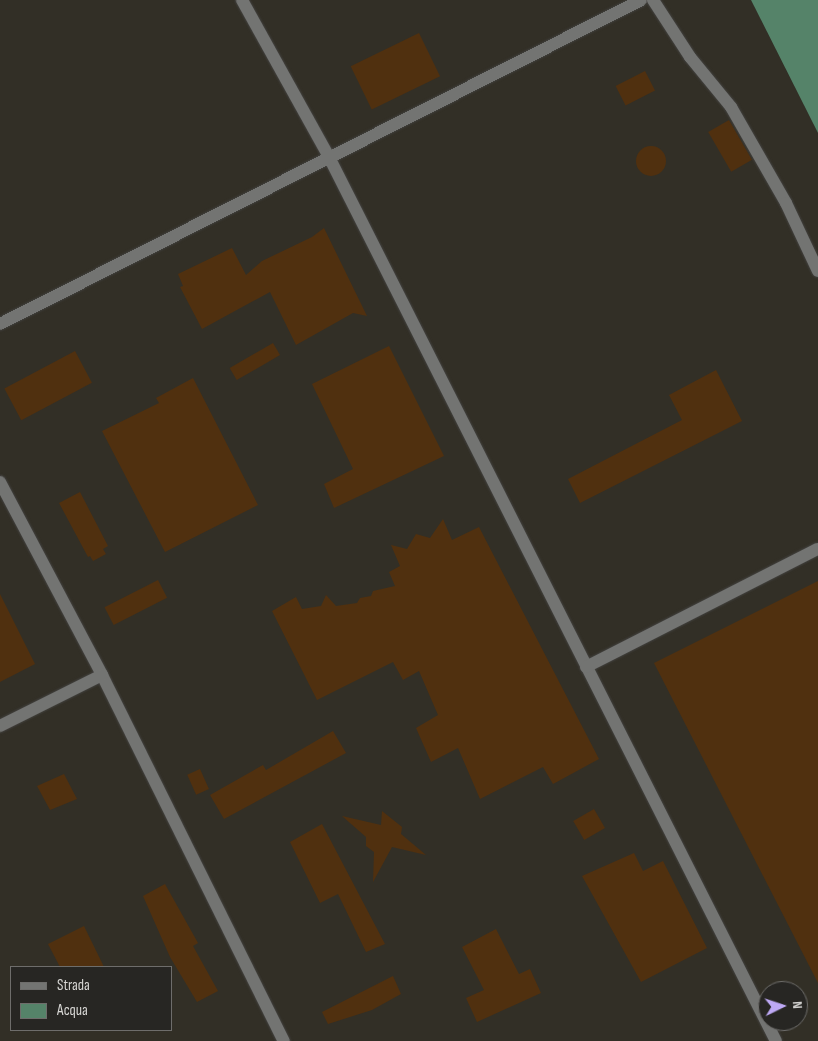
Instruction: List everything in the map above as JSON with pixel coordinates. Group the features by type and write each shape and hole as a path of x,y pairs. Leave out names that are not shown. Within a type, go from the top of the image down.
{"lane":[{"path":"242,0 330,159 776,1041"},
{"path":"0,324 330,159 641,0"},
{"path":"653,0 690,57 731,106 786,203 818,271"},
{"path":"0,482 102,674 284,1041"},
{"path":"586,667 818,549"},
{"path":"0,726 102,674"}],"shaded area":[{"path":"0,0 751,0 818,133 818,1041 0,1041"}],"water":[{"path":"751,0 818,0 818,133"}],"building":[{"path":"419,33 440,76 372,109 351,66"},
{"path":"645,71 655,91 626,106 616,86"},
{"path":"729,120 752,160 731,172 708,132"},
{"path":"651,146 662,150 666,161 662,172 651,176 640,172 636,161 640,150"},
{"path":"324,228 367,316 353,313 296,345 270,292 202,329 180,287 183,286 178,274 232,248 246,275 262,261 312,237"},
{"path":"273,343 280,355 237,380 230,368"},
{"path":"389,346 444,456 334,508 324,484 353,469 312,384"},
{"path":"75,351 92,383 21,420 4,389"},
{"path":"716,370 742,421 580,503 568,479 682,420 669,395"},
{"path":"193,378 258,505 165,552 102,431 159,403 156,398"},
{"path":"80,492 108,546 103,549 106,554 93,561 90,556 88,557 59,503"},
{"path":"443,519 452,540 479,527 599,759 553,784 543,767 480,799 458,748 431,762 416,728 438,715 419,671 403,680 393,662 317,700 272,611 296,597 302,609 321,606 326,595 336,606 357,603 360,598 371,596 373,591 395,586 389,572 400,566 391,545 407,549 416,534 430,538"},
{"path":"158,580 167,598 114,625 105,607"},
{"path":"818,581 818,983 654,663"},
{"path":"0,594 35,664 0,682"},
{"path":"333,731 346,753 224,819 210,795 263,765 266,770"},
{"path":"200,769 209,789 196,795 187,775"},
{"path":"64,774 77,799 50,810 37,786"},
{"path":"594,809 605,828 584,840 573,821"},
{"path":"382,811 402,827 401,834 426,855 392,847 373,882 374,852 366,846 366,837 342,816 381,825"},
{"path":"322,824 385,944 366,952 338,894 320,903 290,842"},
{"path":"634,853 643,871 663,861 707,948 641,982 582,876"},
{"path":"165,884 198,943 193,946 218,991 197,1002 170,957 143,896"},
{"path":"84,926 104,966 59,966 48,944"},
{"path":"496,929 519,974 530,969 541,993 477,1022 466,998 484,990 462,947"},
{"path":"393,976 401,994 372,1010 328,1024 322,1012"}]}
